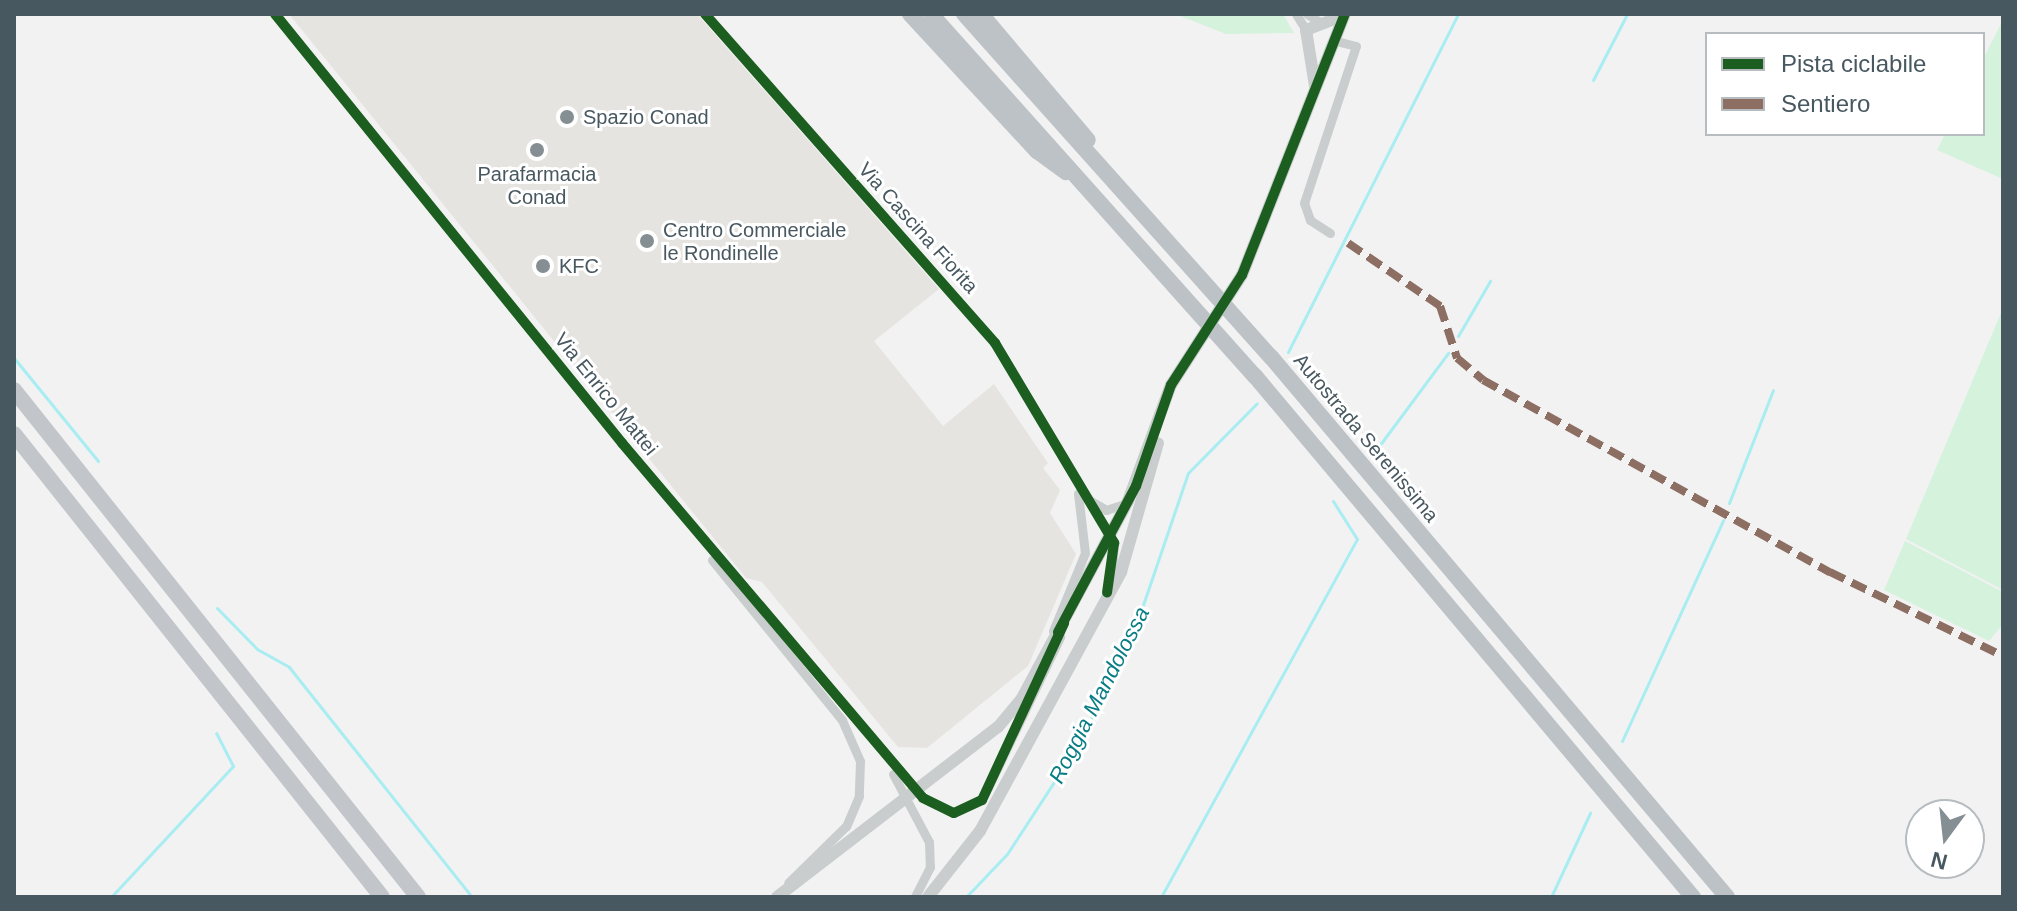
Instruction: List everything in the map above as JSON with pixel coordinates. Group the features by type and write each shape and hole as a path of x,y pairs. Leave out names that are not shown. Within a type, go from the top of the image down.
{"highway":[{"path":"910,14 1037,151 1092,189"},
{"path":"931,14 1092,189 1693,897"},
{"name":"Autostrada Serenissima","path":"964,14 1107,172 1727,897"},
{"path":"981,14 1072,114 1107,172"},
{"path":"14,390 418,897"},
{"path":"14,434 382,897"},
{"path":"390,862 428,897"}],"street":[{"name":"Via Enrico Mattei","path":"277,14 622,443 873,745"},
{"name":"Via Cascina Fiorita","path":"705,14 972,313 1108,535 1117,560"},
{"path":"1296,14 1306,30 1313,51 1313,105"},
{"path":"1313,51 1325,30 1345,14"},
{"path":"1306,30 1325,30 1356,46 1304,203 1310,220 1330,233"},
{"path":"873,745 932,805 954,813 976,806 1064,623 1128,501 1188,357 1242,275 1313,105 1325,30"},
{"path":"928,897 980,831 1107,593 1137,532 1159,428"},
{"path":"622,443 856,747 861,783 846,826 776,897"},
{"path":"1076,486 1106,510 1128,501"},
{"path":"1031,681 1085,553 1076,486"},
{"path":"1099,556 1117,560 1107,593"},
{"path":"776,897 998,727 1031,681 1064,623"},
{"path":"873,745 929,842 930,867 915,897"}],"shaded area":[{"path":"289,14 697,14 939,289 874,341 943,426 994,384 1048,463 1043,468 1060,490 1050,513 1076,554 1028,666 927,748 898,747 762,582 746,578"}],"green space":[{"path":"1175,14 1283,14 1294,33 1226,34"},
{"path":"2003,20 2003,179 1937,150 1944,136 1985,136 1985,55"},
{"path":"2003,308 2003,590 1906,539"},
{"path":"1905,541 2003,592 2003,624 1989,641 1884,590"}],"waterway":[{"name":"Roggia Mandolossa","path":"1288,352 1458,14"},
{"path":"1593,80 1627,14"},
{"path":"1458,336 1490,281"},
{"path":"1379,446 1448,353"},
{"path":"14,358 98,461"},
{"path":"1729,503 1773,390"},
{"name":"Roggia Mandolossa","path":"966,897 1007,854 1071,756 1128,649 1188,473 1257,403"},
{"path":"1161,897 1357,539 1333,501"},
{"path":"1622,741 1723,520"},
{"path":"217,608 257,649 289,667 472,897"},
{"path":"111,897 233,766 216,733"},
{"path":"1551,897 1590,813"}],"marked path":[{"path":"1348,243 1440,306 1457,358 1483,380 1830,572 2003,656"}],"cycle path":[{"path":"275,14 622,443 923,798 954,813 982,800 1064,623"},
{"path":"705,14 995,343 1114,543 1107,593"},
{"path":"1058,632 1136,486 1171,385 1242,275 1345,14"}],"place":[{"name":"Spazio Conad","path":"567,117"},
{"name":"Parafarmacia Conad","path":"537,150"},
{"name":"Centro Commerciale le Rondinelle","path":"647,241"},
{"name":"KFC","path":"543,266"}]}
